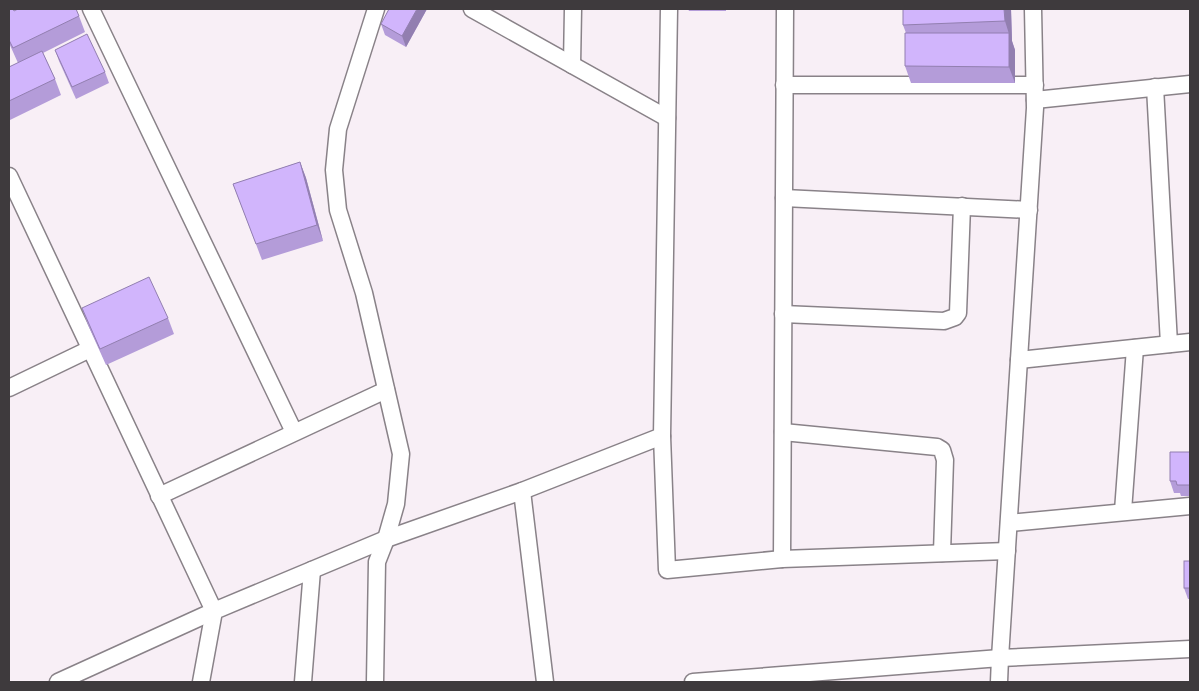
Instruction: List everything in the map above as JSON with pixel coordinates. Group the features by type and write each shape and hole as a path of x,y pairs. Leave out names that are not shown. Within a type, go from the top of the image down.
{"street":[{"path":"91,9 294,432"},
{"path":"375,682 377,562 396,504 401,454 364,293 338,210 334,170 338,129 376,9"},
{"path":"572,65 573,9"},
{"path":"669,9 662,436 667,570 782,559 1007,551"},
{"path":"782,559 785,9"},
{"path":"998,682 1029,210 1035,92 1033,9"},
{"path":"478,10 667,118"},
{"path":"784,85 1035,92 1190,84"},
{"path":"1155,87 1168,344"},
{"path":"9,176 214,611 201,682"},
{"path":"784,198 1029,210"},
{"path":"783,314 944,321 955,318 958,313 962,206"},
{"path":"1019,360 1190,342"},
{"path":"1123,511 1135,348"},
{"path":"9,388 90,349"},
{"path":"159,496 386,390"},
{"path":"783,432 937,447 942,450 945,460 942,553"},
{"path":"58,682 214,611 386,538 522,491 662,436"},
{"path":"522,491 545,682"},
{"path":"1009,523 1190,506"},
{"path":"303,682 312,570"},
{"path":"700,682 1000,658 1190,649"}],"building":[{"path":"9,9 14,11 18,9 76,9 79,16 13,48 9,40"},
{"path":"389,9 417,9 402,36 381,24"},
{"path":"903,9 1004,9 1005,21 903,25"},
{"path":"905,33 1009,33 1009,67 905,66"},
{"path":"87,34 105,72 72,87 55,50"},
{"path":"42,51 55,79 9,101 9,67"},
{"path":"300,162 317,225 256,244 233,184"},
{"path":"149,277 168,318 100,349 82,308"},
{"path":"1170,452 1190,452 1190,485 1177,485 1176,481 1170,481"},
{"path":"1184,561 1190,561 1190,588 1184,588"}]}
